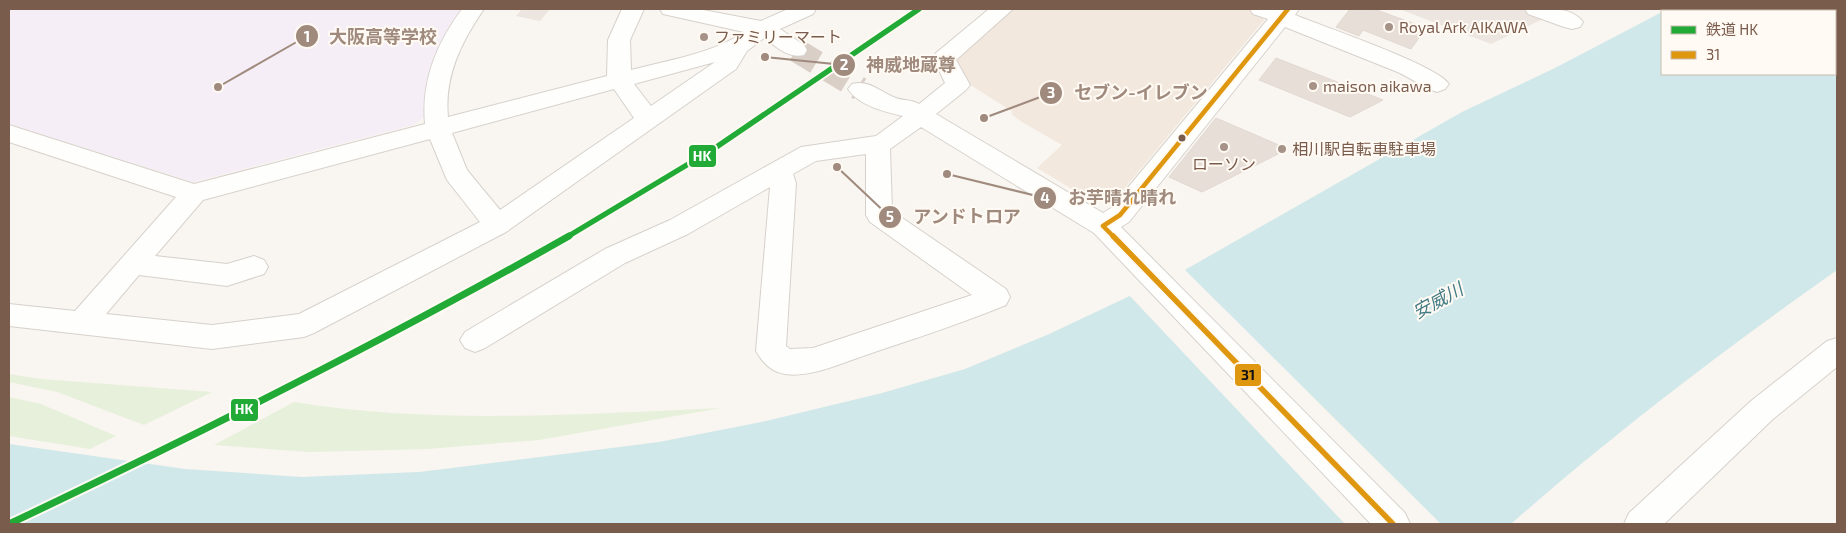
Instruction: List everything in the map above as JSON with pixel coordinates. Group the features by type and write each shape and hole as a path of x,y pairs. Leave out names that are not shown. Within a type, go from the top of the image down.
{"street":[{"path":"473,9 457,31 440,71 435,104 437,127 456,174 497,225"},
{"path":"633,9 619,40 619,80 648,120"},
{"path":"671,9 727,22 765,18 805,9"},
{"path":"475,340 615,256 678,227 810,153 888,141 958,85 944,58 1002,9"},
{"path":"1536,9 1572,22"},
{"path":"1103,226 1120,215 1277,11 1408,68 1437,84"},
{"path":"9,315 212,337 304,325 497,225 728,64 739,46 765,18"},
{"path":"765,18 796,50"},
{"path":"9,133 194,193 437,127 715,55 739,46"},
{"path":"860,89 893,107 906,107 1103,226 1393,524"},
{"path":"779,171 783,183 772,352 785,362 813,360 951,315 996,297 879,215 878,144"},
{"path":"81,323 194,193"},
{"path":"132,264 227,275 254,267"},
{"path":"1641,524 1762,410 1835,355"}],"shaded area":[{"path":"9,9 464,9 449,29 430,70 426,116 413,125 193,182 9,124"},
{"path":"522,9 550,9 540,21 516,16"},
{"path":"1013,9 1248,9 1259,13 1264,20 1119,195 1087,198 1037,168 1062,145 1022,122 1011,114 1013,112 969,84 954,57"},
{"path":"1399,9 1526,9 1547,17 1491,44"}],"green space":[{"path":"9,374 41,379 212,392 144,425 57,392 9,382"},
{"path":"9,397 41,404 116,436 90,449 9,436"},
{"path":"294,402 347,409 454,416 561,415 721,408 539,440 428,449 309,452 214,445"}],"water":[{"name":"安威川","path":"1837,9 1837,270 1671,392 1511,524 9,524 9,444 185,469 302,477 419,472 659,442 766,421 882,393 965,369 1047,335 1183,271 1462,112 1555,68 1661,13 1661,75 1836,75 1836,10 1666,10"}],"pier":[{"path":"1183,268 1441,524 1345,524 1128,294"}],"building":[{"name":"Royal Ark AIKAWA","path":"1350,9 1374,9 1426,28 1411,49 1363,30 1359,36 1336,27"},
{"name":"maison aikawa","path":"1276,58 1383,100 1350,117 1259,80"},
{"name":"ローソン","path":"1216,118 1288,149 1202,192 1169,177"}],"tunnel":[{"path":"796,50 860,89"}],"rail line":[{"name":"HK","path":"9,524 156,453 374,343 589,225 715,148 919,9"}],"transit line":[{"name":"31","path":"1103,226 1120,215 1288,9"},
{"name":"31","path":"1103,226 1393,524"}],"place":[{"name":"Royal Ark AIKAWA","path":"1389,27"},
{"name":"ファミリーマート","path":"704,37"},
{"name":"神威地蔵尊","path":"765,57"},
{"name":"maison aikawa","path":"1313,86"},
{"name":"大阪高等学校","path":"218,87"},
{"name":"セブン-イレブン","path":"984,118"},
{"name":"ローソン","path":"1224,147"},
{"name":"相川駅自転車駐車場","path":"1282,149"},
{"name":"アンドトロア","path":"837,167"},
{"name":"お芋晴れ晴れ","path":"947,174"}]}
